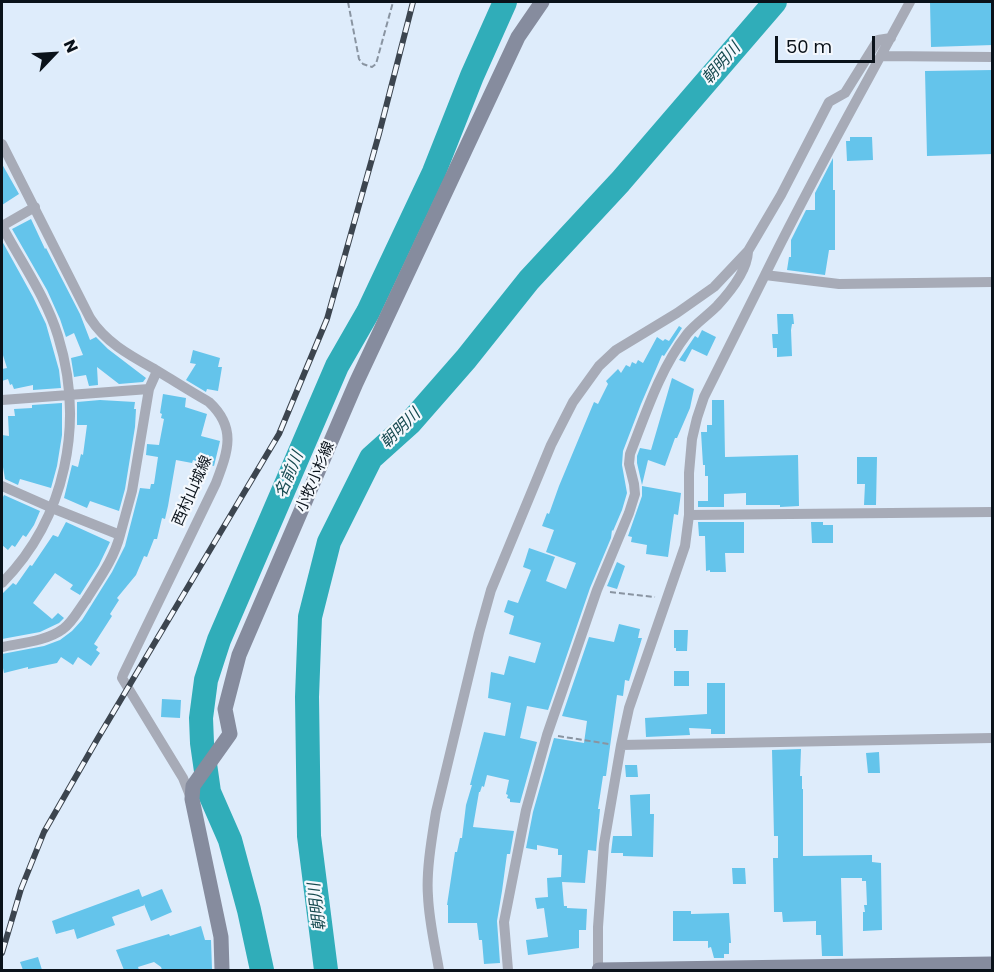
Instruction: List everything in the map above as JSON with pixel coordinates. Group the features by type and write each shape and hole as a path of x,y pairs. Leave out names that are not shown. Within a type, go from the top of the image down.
{"main road":[{"name":"小牧小杉線","path":"193,793 230,734 225,709 239,655 356,383 518,37 542,2"},
{"path":"193,793 221,937 222,970"},
{"path":"598,970 993,964"}],"street":[{"path":"598,970 598,927 604,844 621,745 629,708 685,546 689,515 692,439 697,418 708,388 795,213 910,2"},
{"path":"439,970 430,924 428,894 431,838 436,812 478,633 491,590 551,445 573,402 599,366 616,350 677,313 714,287 748,251 781,195 829,102 845,93 878,40 891,38"},
{"path":"881,56 993,57"},
{"name":"西村山城線","path":"2,144 97,328 119,348 209,402 219,411 227,429 226,452 216,483 123,675 193,793"},
{"path":"2,583 28,551 52,508 57,497 68,448 70,395 58,334 40,295 2,226 34,207"},
{"path":"508,970 504,922 526,810 547,735 597,590 635,494 629,464 630,454 662,374 687,333 717,306 741,274 748,261 748,251"},
{"path":"765,275 839,285 993,282"},
{"path":"2,647 24,643 62,630 78,612 104,572 117,546 132,491 149,389 157,371"},
{"path":"2,400 149,389"},
{"path":"2,486 120,535"},
{"path":"689,515 993,512"},
{"path":"621,745 993,738"}],"path":[{"path":"348,2 359,58 363,64 372,67 376,64 393,2"},
{"path":"597,590 666,599"},
{"path":"547,735 621,745"}],"building":[{"path":"930,2 993,2 993,45 931,47"},
{"path":"993,70 993,154 927,156 925,71"},
{"path":"850,137 872,137 873,160 847,161 846,141 850,141"},
{"path":"833,158 835,250 829,250 825,275 787,270 789,257 791,257 791,240 806,210 815,210 815,193"},
{"path":"2,164 19,194 2,205"},
{"path":"31,219 80,314 90,340 96,337 146,378 143,382 119,384 97,367 98,385 89,386 86,375 74,377 71,358 83,355 74,333 66,337 47,290 12,229"},
{"path":"2,241 46,324 59,370 61,388 33,390 33,385 14,389 8,379 2,381 2,369 7,368 2,352"},
{"path":"777,314 793,314 792,356 777,357 777,348 773,348 772,334 778,334"},
{"path":"679,326 682,328 664,356 662,355 623,451 622,465 627,493 590,588 548,710 527,706 520,738 537,742 520,803 510,802 507,798 509,780 487,775 484,787 482,786 479,792 473,827 514,831 510,854 507,854 497,921 500,963 484,964 482,940 479,940 477,923 448,923 447,905 455,852 462,838 466,805 472,785 470,785 484,732 505,736 511,703 488,698 491,672 504,675 509,656 535,663 541,643 509,634 514,616 504,612 508,600 518,603 531,570 523,567 529,548 555,557 546,581 566,589 576,563 546,552 554,530 542,526 547,513 549,514 594,402 598,404 608,384 606,381 618,369 621,373 626,365 630,367 632,362 636,364 638,360 643,363 657,337 663,341 665,339 669,341"},
{"path":"702,330 716,337 707,356 692,349 685,362 679,360 695,336 698,338"},
{"path":"193,350 220,358 218,367 222,367 218,391 207,389 206,392 186,380 196,364 190,363"},
{"path":"672,378 694,389 690,408 675,438 665,466 648,460 642,485 637,456 640,448 651,450"},
{"path":"163,394 186,398 185,407 207,414 201,436 220,441 214,466 193,460 192,463 176,460 165,519 162,518 157,539 154,539 147,557 144,556 136,575 117,598 119,600 110,614 112,616 94,644 100,653 91,666 78,657 73,665 61,657 57,663 4,673 2,654 44,646 60,640 72,631 82,620 112,572 125,546 140,488 150,489 151,484 154,484 158,457 146,455 147,444 159,445 164,419 161,418 160,413"},
{"path":"100,400 135,402 135,427 119,511 90,501 87,508 64,498 72,465 78,467 81,454 83,455 87,425 77,425 77,402"},
{"path":"712,400 724,400 725,457 798,455 799,506 746,505 746,493 724,494 724,507 698,507 698,501 708,501 708,476 705,476 705,465 703,465 701,432 707,432 707,425 712,425"},
{"path":"62,403 62,435 51,488 20,479 18,485 5,479 2,435 9,436 8,416 15,416 14,409"},
{"path":"857,457 877,457 876,505 864,505 865,484 857,484"},
{"path":"642,486 681,493 678,515 674,514 668,557 646,554 647,545 631,542 632,537 628,536 642,496"},
{"path":"4,495 40,511 26,537 23,535 15,547 12,545 8,550 2,545 2,499"},
{"path":"66,522 110,542 99,565 80,595 70,589 73,585 55,573 33,603 52,619 58,613 64,618 59,623 40,632 2,639 2,594 13,583 16,585 53,535 58,537"},
{"path":"698,522 744,522 744,553 725,553 726,572 706,571 705,536 699,536"},
{"path":"811,522 833,525 833,543 812,543"},
{"path":"617,562 625,566 617,589 607,586"},
{"path":"619,624 640,629 638,638 642,638 629,681 625,680 623,696 617,695 606,776 603,776 598,809 600,809 596,851 588,850 585,883 562,882 564,906 587,909 586,930 579,930 579,948 528,955 526,940 548,937 544,908 537,909 535,898 548,897 547,878 561,877 562,855 558,855 558,849 537,845 537,850 526,848 533,812 554,738 584,743 587,721 562,716 589,637 614,642"},
{"path":"674,630 688,630 687,651 676,651 674,648"},
{"path":"674,671 689,671 689,686 674,686"},
{"path":"707,683 725,683 725,734 711,734 711,729 689,728 690,735 646,737 645,718 707,714"},
{"path":"162,699 181,700 180,718 161,717"},
{"path":"801,749 803,856 872,855 872,862 881,863 882,930 863,931 864,905 867,905 866,881 862,881 862,878 841,878 843,956 822,956 821,935 816,935 816,921 783,922 782,912 774,912 773,858 778,858 778,836 774,836 772,750"},
{"path":"879,752 880,773 868,773 866,753"},
{"path":"625,765 637,765 638,777 626,777"},
{"path":"650,794 650,814 654,814 653,857 623,856 623,853 611,853 613,836 632,836 630,795"},
{"path":"732,868 745,868 746,884 733,884"},
{"path":"139,889 142,897 162,889 172,912 151,921 144,905 112,917 115,925 77,939 74,929 56,934 52,921"},
{"path":"673,911 691,911 691,914 729,913 731,943 729,943 729,954 724,954 724,958 714,958 711,947 708,948 708,941 673,941"},
{"path":"201,926 205,940 211,940 211,970 162,970 154,962 138,967 139,970 124,970 116,950"},
{"path":"38,957 42,970 23,970 20,962"}],"waterway":[{"name":"名前川","path":"262,970 230,840 209,792 201,718 206,680 219,640 337,366 368,312 434,172 472,76 505,2"},
{"name":"朝明川","path":"326,970 309,836 307,697 310,617 329,542 371,458 410,423 466,359 529,280 620,182 775,2"}],"railway":[{"path":"2,953 21,889 44,832 279,434 327,319 413,2"}]}
